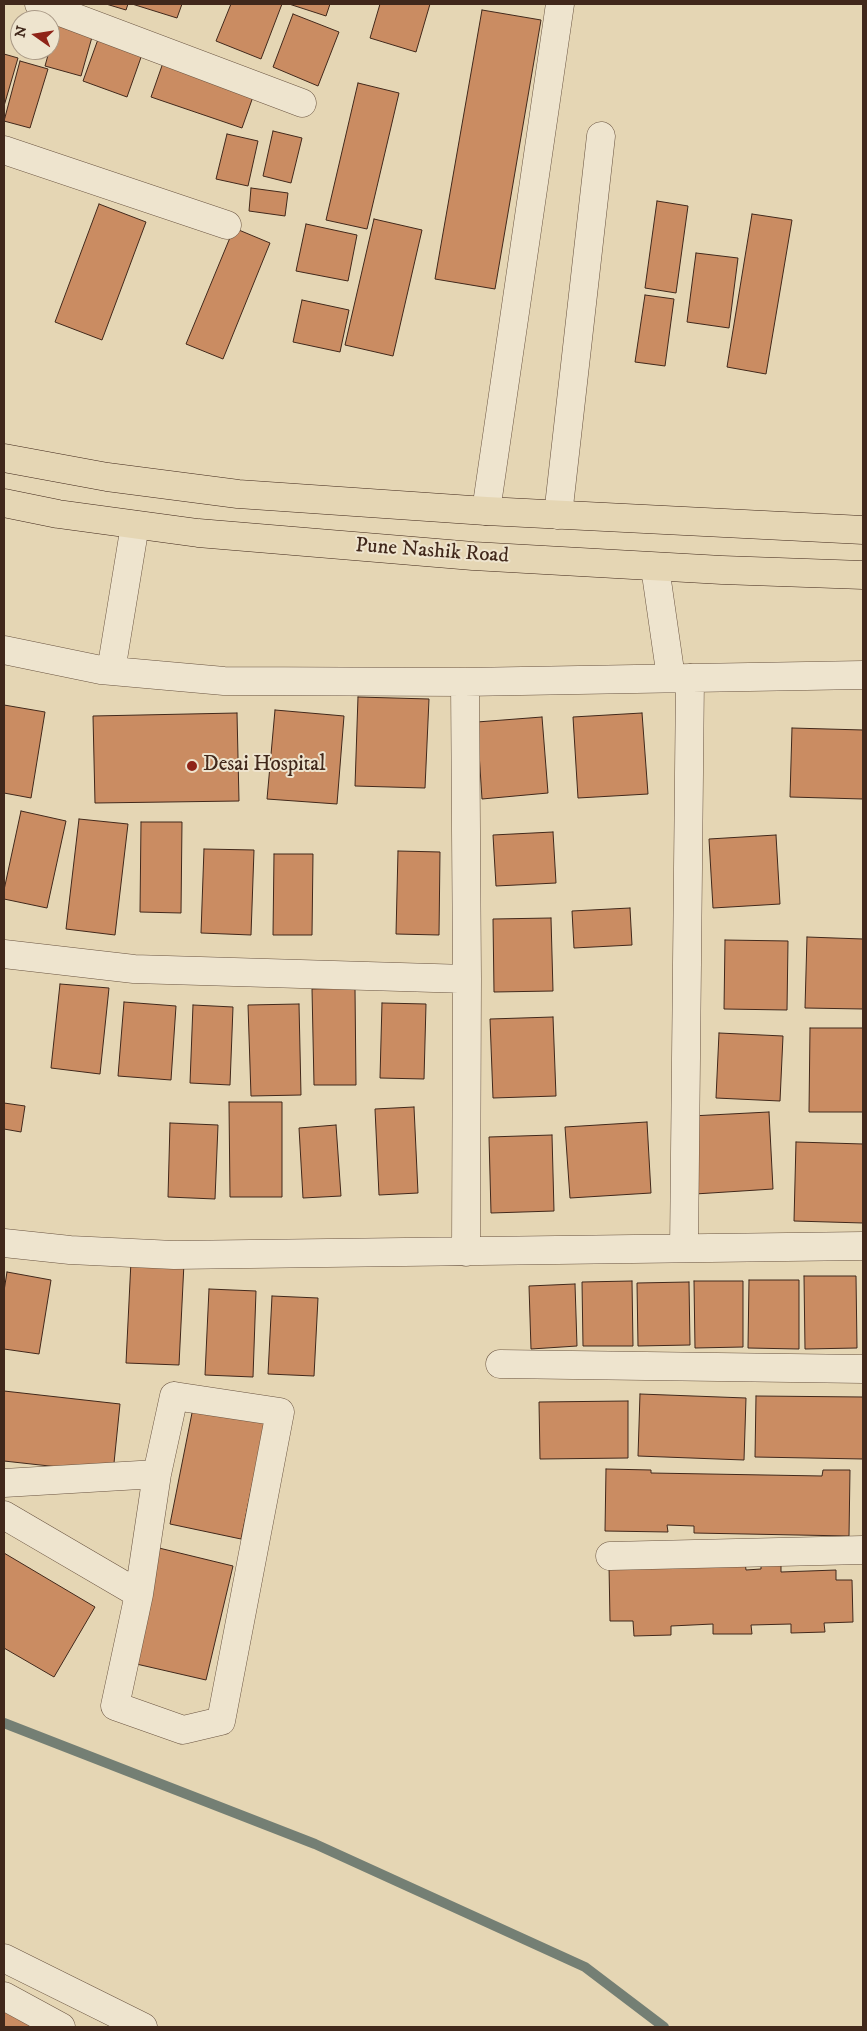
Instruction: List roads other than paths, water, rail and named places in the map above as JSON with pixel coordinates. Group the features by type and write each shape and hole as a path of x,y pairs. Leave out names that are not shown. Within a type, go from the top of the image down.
{"highway":[{"name":"Pune Nashik Road","path":"4,458 107,477 238,494 486,511 863,530"},
{"name":"Pune Nashik Road","path":"4,503 58,514 198,533 473,556 655,567 863,575"}],"street":[{"path":"39,4 302,103"},
{"path":"486,511 560,4"},
{"path":"558,515 601,136"},
{"path":"4,150 227,225"},
{"path":"111,671 135,525"},
{"path":"655,567 681,678 684,1248"},
{"path":"4,650 111,671 224,681 465,682 863,676"},
{"path":"465,682 466,1252"},
{"path":"4,954 134,969 467,979"},
{"path":"4,1243 70,1250 174,1256 863,1246"},
{"path":"500,1364 863,1369"},
{"path":"174,1396 280,1412 221,1721 183,1730 115,1706 139,1594 157,1474 174,1396"},
{"path":"4,1483 157,1474"},
{"path":"4,1515 139,1594"},
{"path":"610,1556 863,1550"},
{"path":"4,1958 144,2027"},
{"path":"4,1996 63,2027 82,1996"}],"waterway":[{"path":"4,1723 315,1844 585,1967 664,2027"}],"place":[{"name":"Desai Hospital","path":"192,766"}]}
